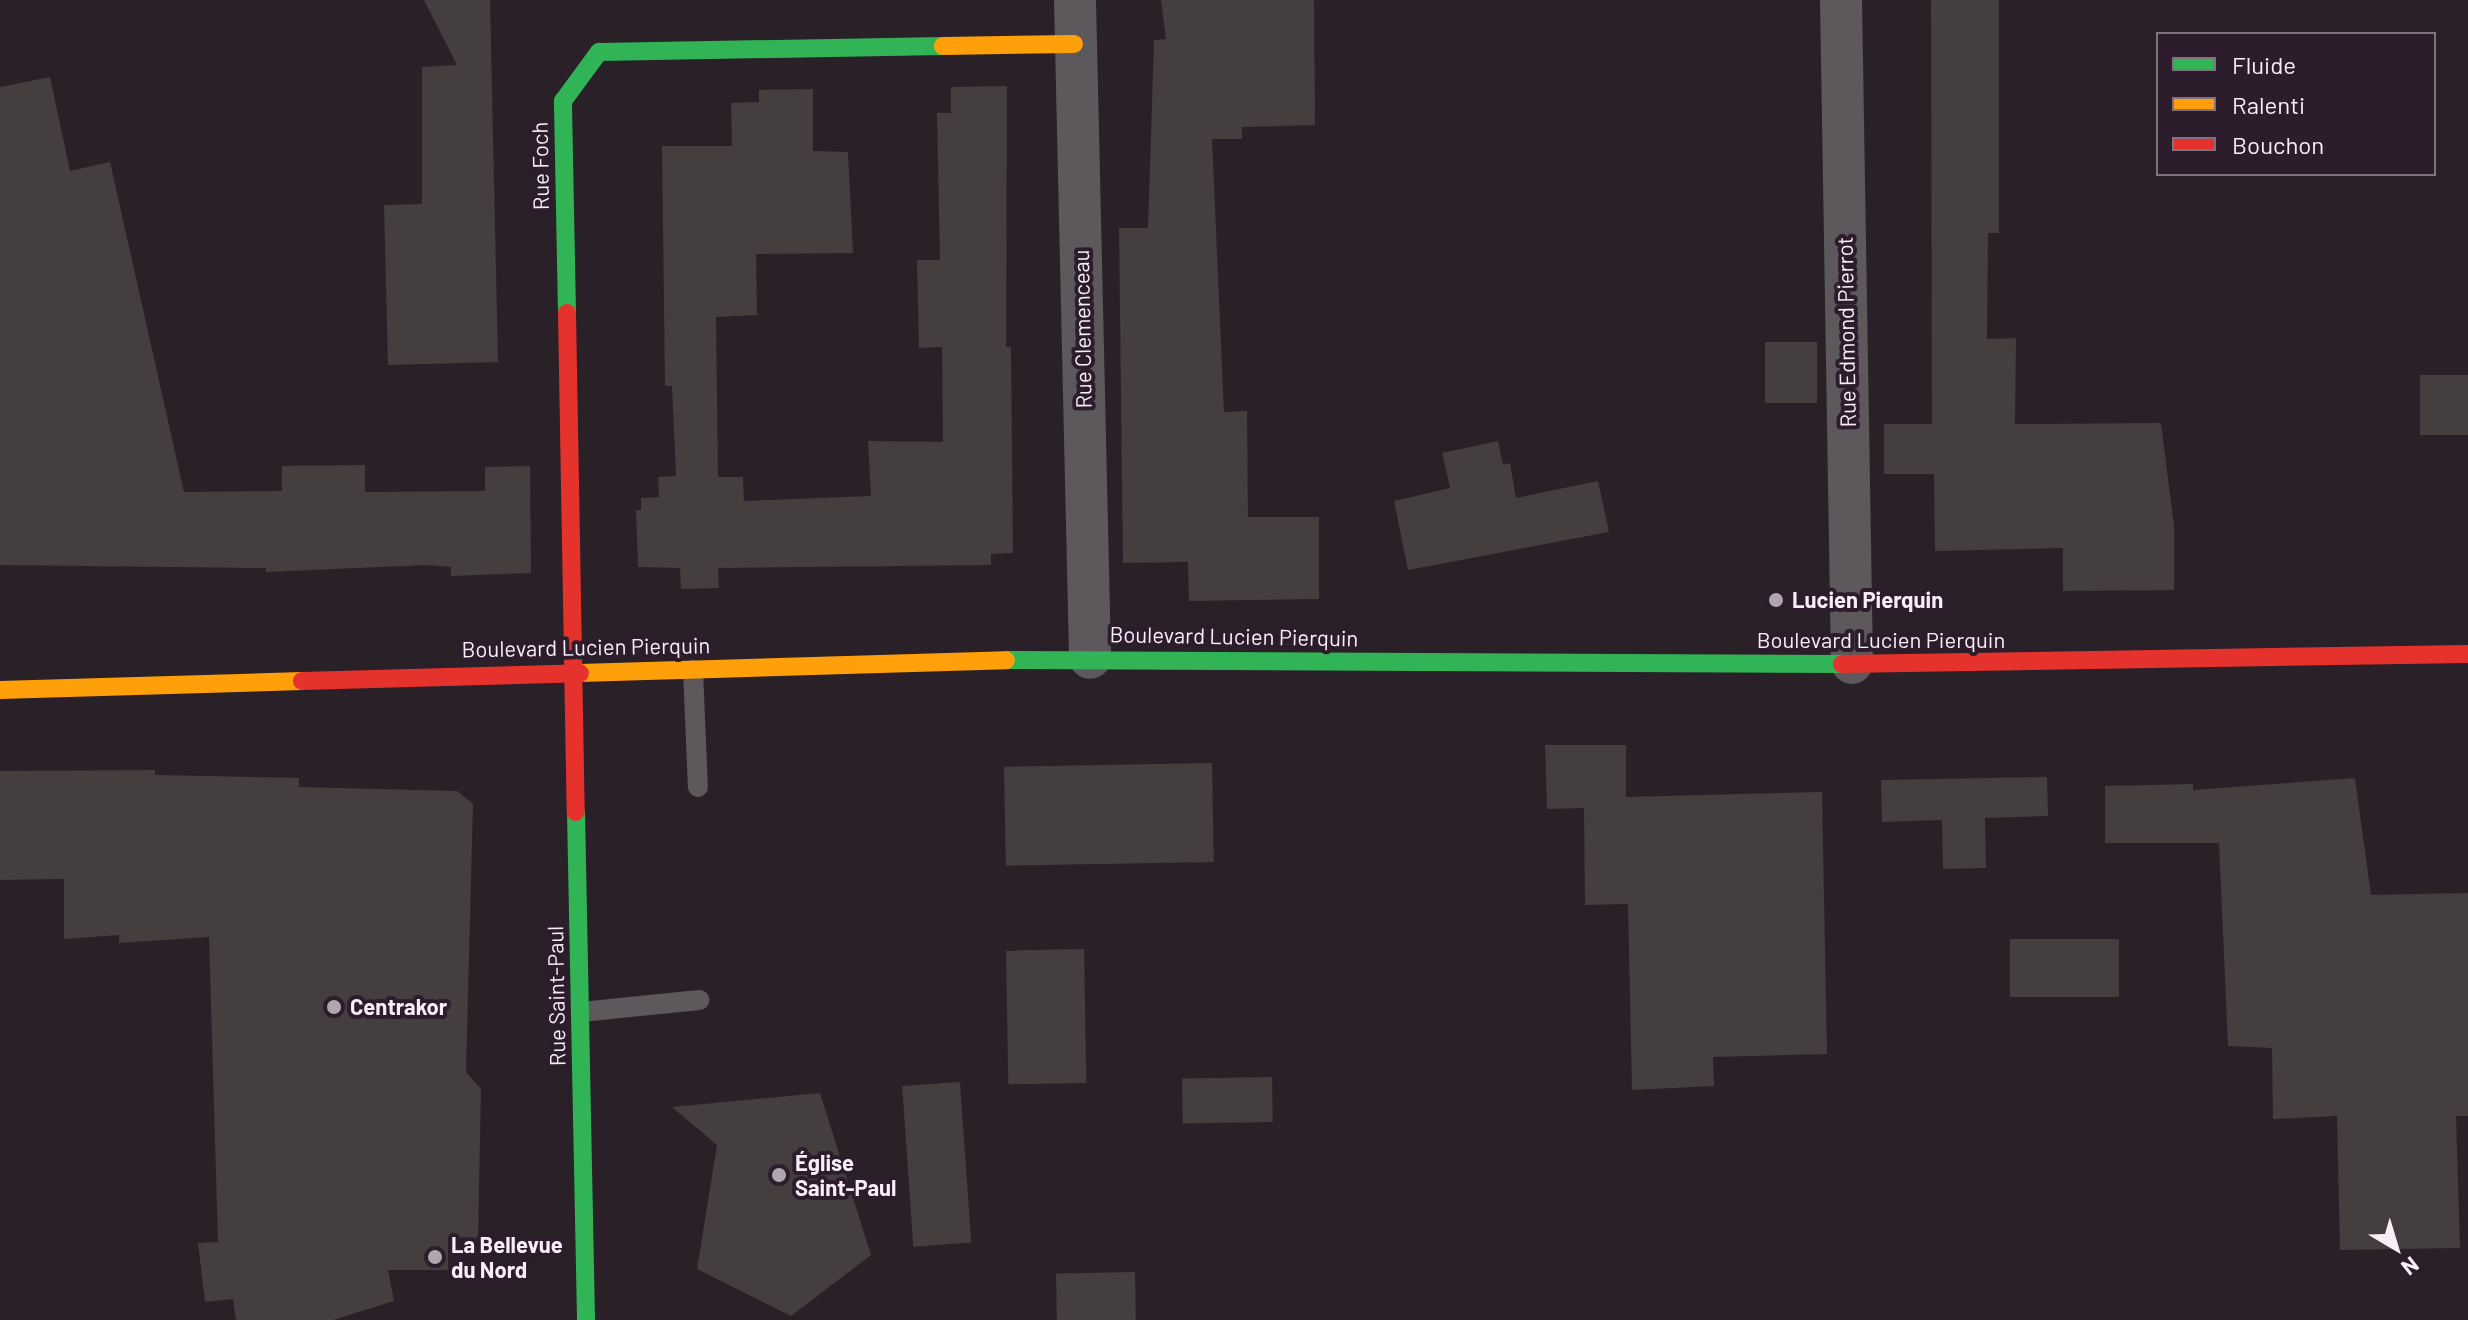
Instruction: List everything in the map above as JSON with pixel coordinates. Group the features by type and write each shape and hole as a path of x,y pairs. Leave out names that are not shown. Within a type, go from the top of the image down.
{"main road":[{"name":"Rue Foch","path":"573,670 563,101 599,52 1074,44"},
{"name":"Boulevard Lucien Pierquin","path":"0,690 573,670 693,670 1090,658 1852,663 2468,654"},
{"name":"Rue Saint-Paul","path":"573,670 586,1320"}],"street":[{"name":"Rue Clemenceau","path":"1075,0 1090,658"},
{"name":"Rue Edmond Pierrot","path":"1841,0 1852,663"}],"lane":[{"path":"693,670 698,787"},
{"path":"581,1012 699,1000"}],"building":[{"path":"424,0 490,0 498,362 388,365 384,205 422,204 422,67 457,65"},
{"path":"1161,0 1314,0 1315,125 1242,127 1242,139 1212,139 1224,412 1247,411 1248,517 1319,517 1319,599 1189,601 1188,562 1123,563 1119,228 1148,228 1154,40 1166,39"},
{"path":"1931,0 1999,0 1999,233 1988,233 1987,339 2016,338 2015,424 2161,423 2174,526 2174,590 2063,591 2063,548 1935,551 1934,474 1884,474 1884,424 1932,424"},
{"path":"50,77 70,171 110,162 184,492 282,491 282,466 365,465 365,492 485,491 485,467 530,466 531,573 451,576 451,567 427,565 266,572 266,568 0,565 0,87"},
{"path":"1007,86 1006,347 1011,347 1013,553 991,554 991,565 718,568 719,588 681,589 680,568 638,567 636,510 641,510 641,498 659,497 658,477 676,476 672,386 665,386 662,146 732,146 731,103 759,102 759,90 813,89 813,151 848,152 853,253 756,254 757,315 716,317 718,477 743,477 744,501 871,496 868,441 943,442 942,347 919,348 917,260 940,260 937,113 951,113 951,87"},
{"path":"1765,342 1817,342 1817,403 1765,403"},
{"path":"2420,375 2468,375 2468,435 2420,435"},
{"path":"1498,441 1503,465 1510,463 1516,498 1598,481 1609,532 1408,570 1394,501 1450,488 1442,453"},
{"path":"1545,745 1626,745 1626,797 1822,792 1827,1054 1713,1057 1714,1086 1632,1090 1628,904 1585,905 1584,808 1547,809"},
{"path":"1212,763 1214,862 1006,866 1004,767"},
{"path":"155,770 155,775 299,778 299,787 457,791 473,804 466,1072 481,1089 478,1238 448,1237 448,1270 388,1270 394,1301 333,1320 236,1320 233,1299 205,1302 198,1243 218,1242 209,937 119,943 119,935 64,939 64,879 0,880 0,771"},
{"path":"2047,777 2048,816 1985,818 1986,868 1943,869 1942,820 1882,822 1881,780"},
{"path":"2355,778 2371,895 2468,893 2468,1116 2456,1116 2460,1248 2340,1250 2337,1116 2273,1119 2272,1048 2228,1046 2219,843 2105,843 2105,786 2193,784 2193,790"},
{"path":"2010,939 2119,939 2119,997 2010,997"},
{"path":"1084,949 1086,1083 1008,1084 1006,950"},
{"path":"1272,1077 1273,1122 1183,1124 1182,1079"},
{"path":"960,1082 971,1243 913,1247 902,1086"},
{"name":"Église Saint-Paul","path":"820,1093 871,1255 791,1316 697,1269 717,1145 672,1107"},
{"path":"1135,1272 1136,1320 1057,1320 1056,1273"}],"traffic: fast":[{"path":"567,313 563,101 599,52 943,46"},
{"path":"1006,660 1842,664"},
{"path":"576,812 586,1320"}],"traffic: slow":[{"path":"943,46 1074,44"},
{"path":"580,673 1006,660"},
{"path":"0,690 302,681"}],"traffic: jam":[{"path":"567,313 576,812"},
{"path":"1842,664 2468,654"},
{"path":"302,681 580,673"}],"place":[{"name":"Lucien Pierquin","path":"1776,600"},
{"name":"Centrakor","path":"334,1007"},
{"name":"Église Saint-Paul","path":"779,1175"},
{"name":"La Bellevue du Nord","path":"435,1257"}]}
